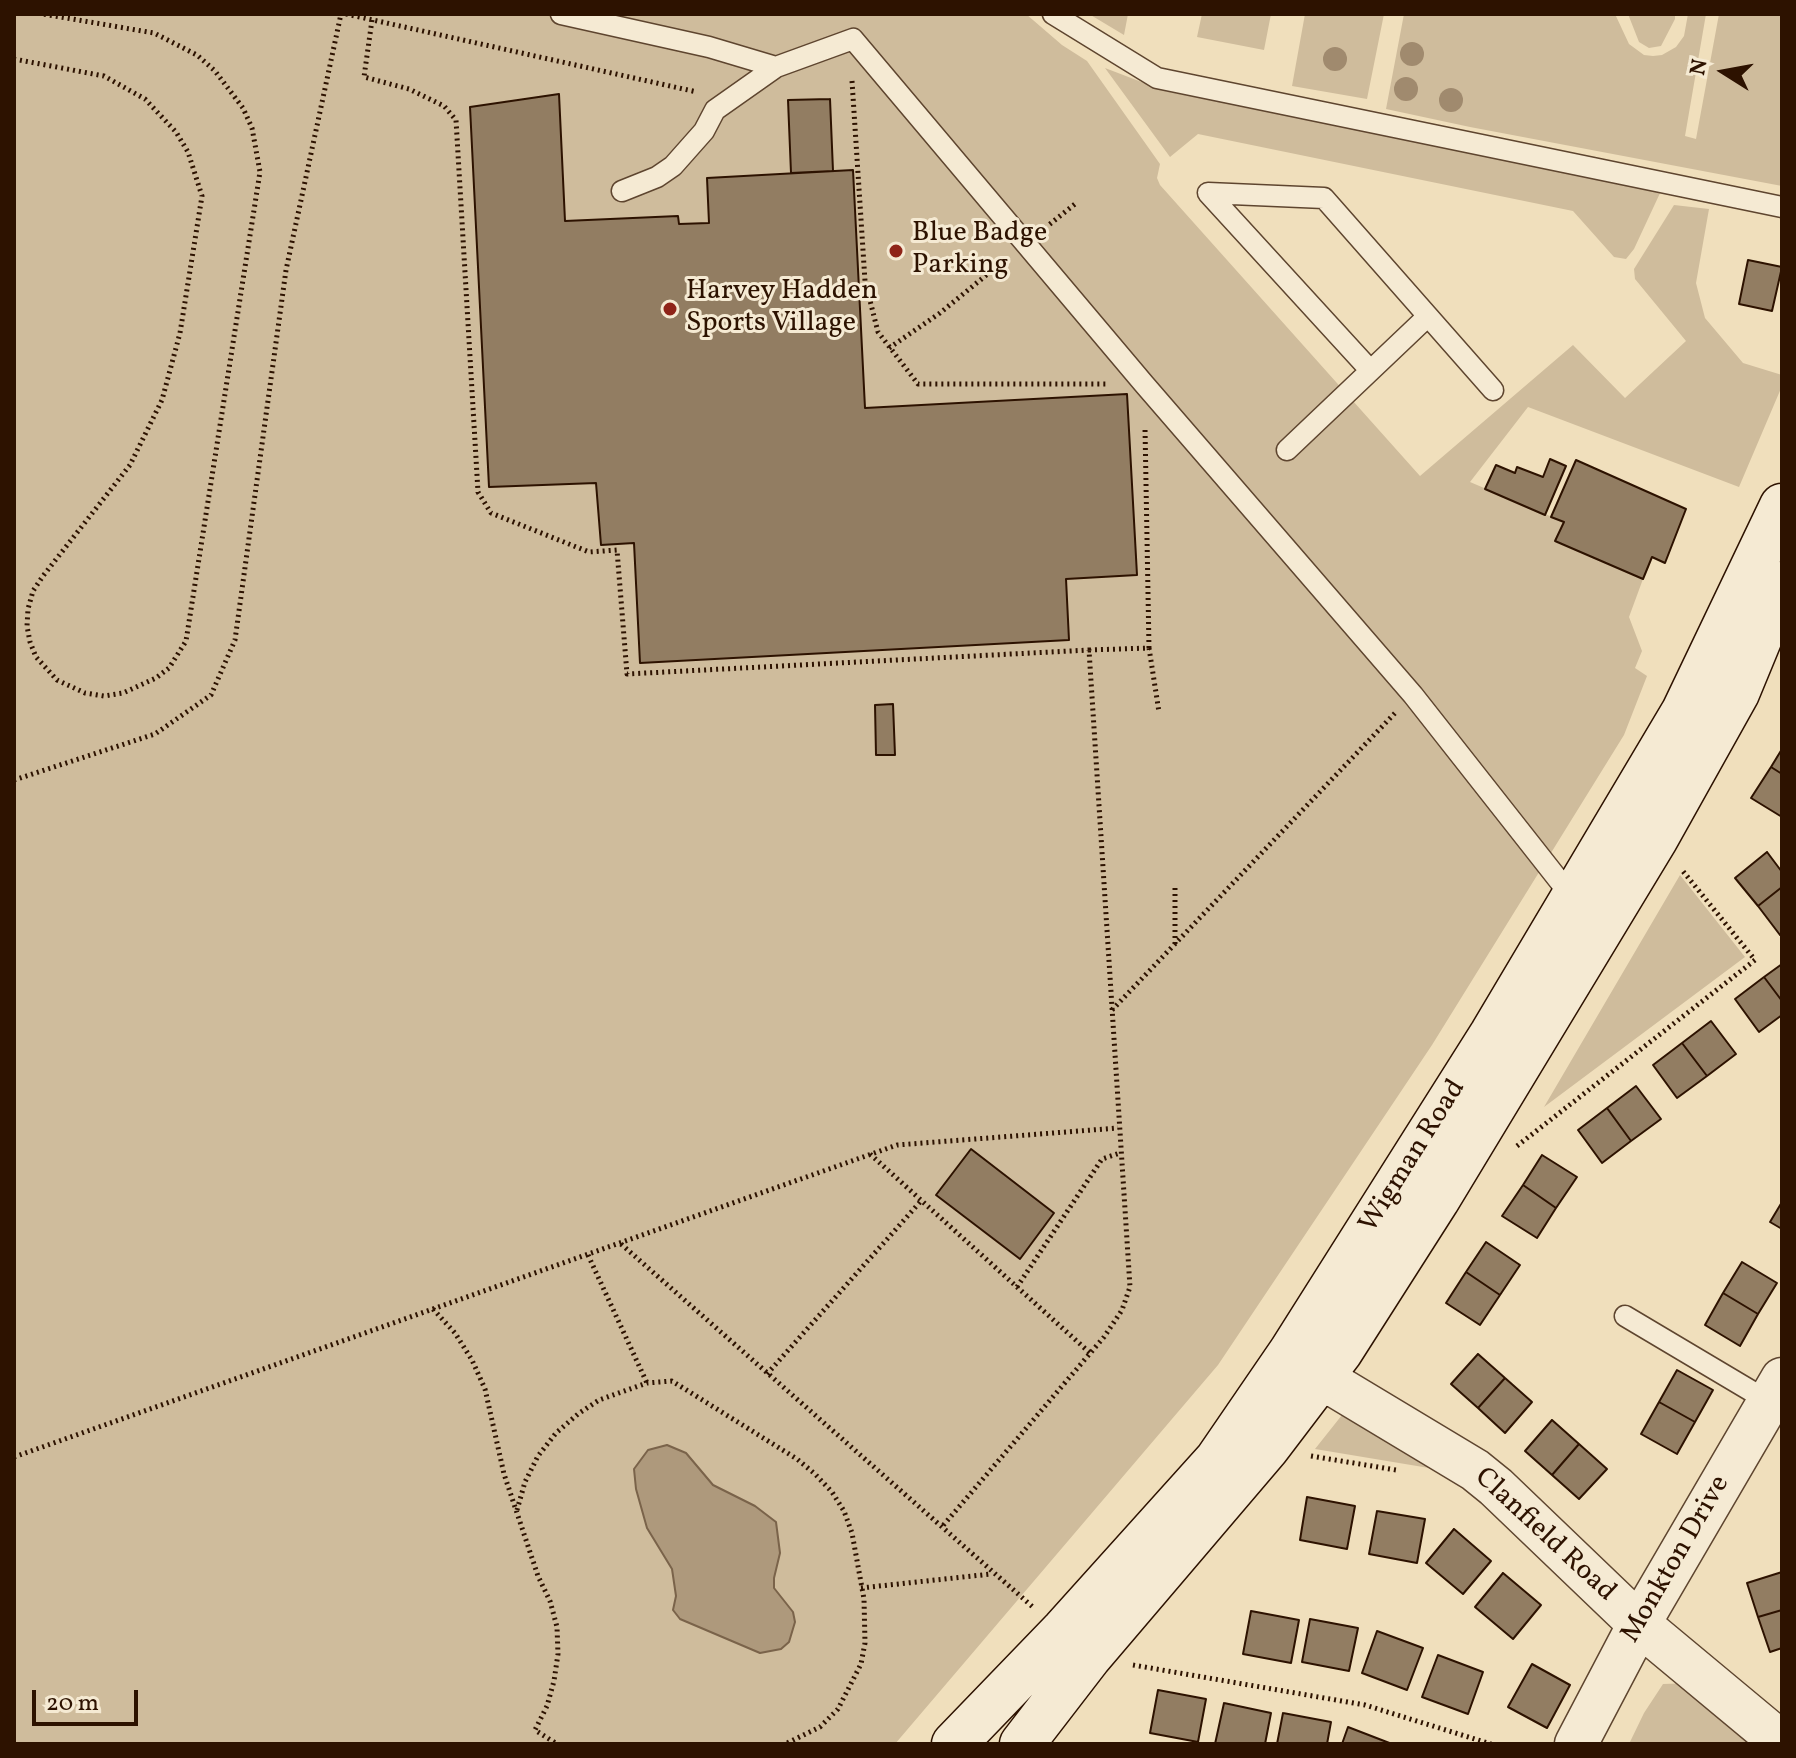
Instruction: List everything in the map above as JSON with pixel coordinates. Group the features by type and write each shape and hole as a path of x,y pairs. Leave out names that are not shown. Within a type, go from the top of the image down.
{"street":[{"name":"Wigman Road","path":"1022,1744 1077,1644 1217,1460 1305,1366 1340,1352 1437,1200 1590,907 1782,506"},
{"name":"Wigman Road","path":"1590,907 1656,838 1737,693 1782,584"},
{"name":"Wigman Road","path":"954,1744 1077,1644 1267,1448 1305,1366"},
{"name":"Clanfield Road","path":"1305,1366 1475,1470 1639,1624 1782,1743"},
{"name":"Monkton Drive","path":"1576,1744 1639,1624 1775,1390"}],"lane":[{"path":"561,14 709,47 776,67"},
{"path":"1053,14 1157,78 1782,207"},
{"path":"622,191 648,181 673,166 704,131 715,110 776,67 853,39 1590,907"},
{"path":"1370,370 1208,193 1324,198 1493,390"},
{"path":"1287,450 1427,317"},
{"path":"1625,1316 1775,1390"}],"path":[{"path":"14,59 104,76 145,99 176,132 188,152 202,196 180,333 162,400 130,465 43,576 33,591 28,609 27,626 36,657 57,680 85,693 104,696 123,693 156,678 169,668 186,641 260,172 255,139 243,108 215,71 197,55 154,33 43,14"},
{"path":"14,780 155,734 211,695 235,640 286,270 344,14 698,92"},
{"path":"372,20 364,77 409,89 444,106 456,120 478,492 491,513 589,552 617,550 627,674 1149,648"},
{"path":"835,45 851,67 865,281 878,332 918,384 1144,384 1149,648 1159,712"},
{"path":"889,348 940,313 1075,204"},
{"path":"941,1528 1090,1353 1122,1310 1130,1287 1089,650"},
{"path":"1111,1011 1413,695"},
{"path":"1506,1155 1755,960 1656,838"},
{"path":"1175,888 1175,945"},
{"path":"14,1457 897,1145 1118,1128"},
{"path":"1017,1287 1102,1159 1120,1153"},
{"path":"870,1154 1090,1353"},
{"path":"767,1374 921,1201"},
{"path":"621,1244 1019,1598 1077,1644 1365,1705 1491,1744"},
{"path":"588,1255 647,1383"},
{"path":"433,1309 455,1333 485,1389 504,1474 557,1627 558,1654 554,1681 547,1706 535,1730 557,1744"},
{"path":"517,1510 532,1469 556,1433 599,1400 647,1383 672,1381 797,1459 815,1474 844,1511 858,1555 866,1621 865,1643 861,1664 838,1709 820,1727 785,1744"},
{"path":"1267,1448 1404,1471"},
{"path":"861,1588 992,1574"}],"shaded area":[{"path":"14,14 1026,14 1062,45 1087,61 1160,164 1157,178 1160,185 1420,476 1573,345 1625,398 1686,341 1635,279 1634,269 1674,205 1709,209 1696,283 1705,318 1743,363 1782,375 1782,386 1739,487 1528,407 1470,482 1564,522 1556,542 1643,579 1629,617 1642,651 1635,668 1647,676 1624,735 1432,1045 1218,1365 895,1744 14,1744"},
{"path":"1089,14 1128,14 1124,35"},
{"path":"1202,14 1271,14 1264,50 1197,37"},
{"path":"1305,14 1384,14 1367,99 1292,86"},
{"path":"1404,14 1615,14 1629,44 1644,55 1653,56 1676,47 1684,36 1688,14 1706,14 1685,136 1696,139 1719,14 1782,14 1782,186 1386,109"},
{"path":"1628,14 1675,14 1675,19 1661,46 1649,48 1639,42"},
{"path":"1105,68 1165,91 1661,191 1634,249 1626,259 1614,257 1573,211 1198,134 1170,157"},
{"path":"1680,875 1745,957 1544,1107"},
{"path":"1342,1415 1360,1415 1453,1472 1315,1449"},
{"path":"667,1445 686,1453 713,1485 755,1506 776,1522 780,1553 774,1588 793,1612 795,1622 789,1642 781,1649 760,1653 680,1619 673,1610 676,1596 672,1569 647,1528 634,1469 648,1450"},
{"path":"1694,1683 1758,1744 1629,1744 1663,1684"}],"building":[{"name":"Harvey Hadden Sports Village","path":"559,94 565,221 678,216 679,224 709,223 707,178 853,170 865,408 1127,394 1137,575 1066,579 1069,640 640,663 634,543 601,545 596,483 489,487 470,107"},
{"path":"830,99 833,171 791,173 788,100"},
{"path":"1748,260 1782,267 1772,311 1739,304"},
{"path":"1550,459 1566,466 1545,515 1485,489 1496,465 1515,473 1517,467 1543,477"},
{"path":"1576,460 1686,509 1665,563 1652,557 1643,579 1555,541 1564,522 1551,517"},
{"path":"893,704 895,755 876,755 875,705"},
{"path":"1782,749 1782,774 1771,767"},
{"path":"1771,767 1782,774 1782,817 1751,798"},
{"path":"1767,852 1782,872 1782,887 1758,906 1735,878"},
{"path":"1782,887 1782,933 1780,935 1758,906"},
{"path":"1782,964 1782,1001 1764,977"},
{"path":"1764,977 1782,1001 1782,1015 1759,1032 1735,999"},
{"path":"1711,1021 1736,1054 1707,1076 1682,1043"},
{"path":"1682,1043 1707,1076 1677,1098 1653,1065"},
{"path":"1636,1086 1661,1119 1631,1141 1607,1108"},
{"path":"1607,1108 1631,1141 1602,1163 1578,1130"},
{"path":"971,1149 1054,1213 1020,1259 936,1195"},
{"path":"1542,1155 1577,1177 1556,1208 1523,1185"},
{"path":"1523,1185 1556,1208 1537,1238 1502,1216"},
{"path":"1782,1202 1782,1229 1770,1222"},
{"path":"1486,1242 1520,1265 1500,1295 1466,1272"},
{"path":"1742,1262 1777,1283 1758,1314 1723,1293"},
{"path":"1466,1272 1500,1295 1480,1325 1446,1303"},
{"path":"1723,1293 1758,1314 1740,1346 1705,1325"},
{"path":"1478,1354 1505,1378 1478,1408 1451,1384"},
{"path":"1677,1370 1713,1390 1695,1422 1659,1402"},
{"path":"1505,1378 1532,1402 1505,1433 1478,1408"},
{"path":"1659,1402 1695,1422 1677,1454 1641,1434"},
{"path":"1552,1420 1579,1444 1552,1475 1525,1451"},
{"path":"1579,1444 1607,1469 1579,1499 1552,1475"},
{"path":"1307,1497 1355,1506 1347,1549 1300,1540"},
{"path":"1377,1511 1425,1519 1417,1563 1369,1554"},
{"path":"1454,1529 1491,1561 1463,1594 1426,1563"},
{"path":"1782,1572 1782,1610 1758,1617 1747,1583"},
{"path":"1503,1573 1541,1605 1513,1639 1475,1607"},
{"path":"1782,1610 1782,1648 1770,1652 1758,1617"},
{"path":"1251,1611 1299,1620 1291,1663 1243,1654"},
{"path":"1310,1619 1358,1628 1349,1671 1302,1662"},
{"path":"1377,1631 1423,1648 1407,1690 1362,1673"},
{"path":"1438,1655 1483,1672 1468,1714 1422,1697"},
{"path":"1532,1664 1570,1685 1547,1728 1508,1707"},
{"path":"1158,1690 1206,1699 1198,1742 1150,1733"},
{"path":"1224,1703 1271,1713 1265,1744 1215,1744"},
{"path":"1283,1713 1331,1722 1327,1744 1277,1744"},
{"path":"1348,1727 1392,1744 1342,1744"}],"place":[{"name":"Blue Badge Parking","path":"896,251"},
{"name":"Harvey Hadden Sports Village","path":"670,309"}]}
